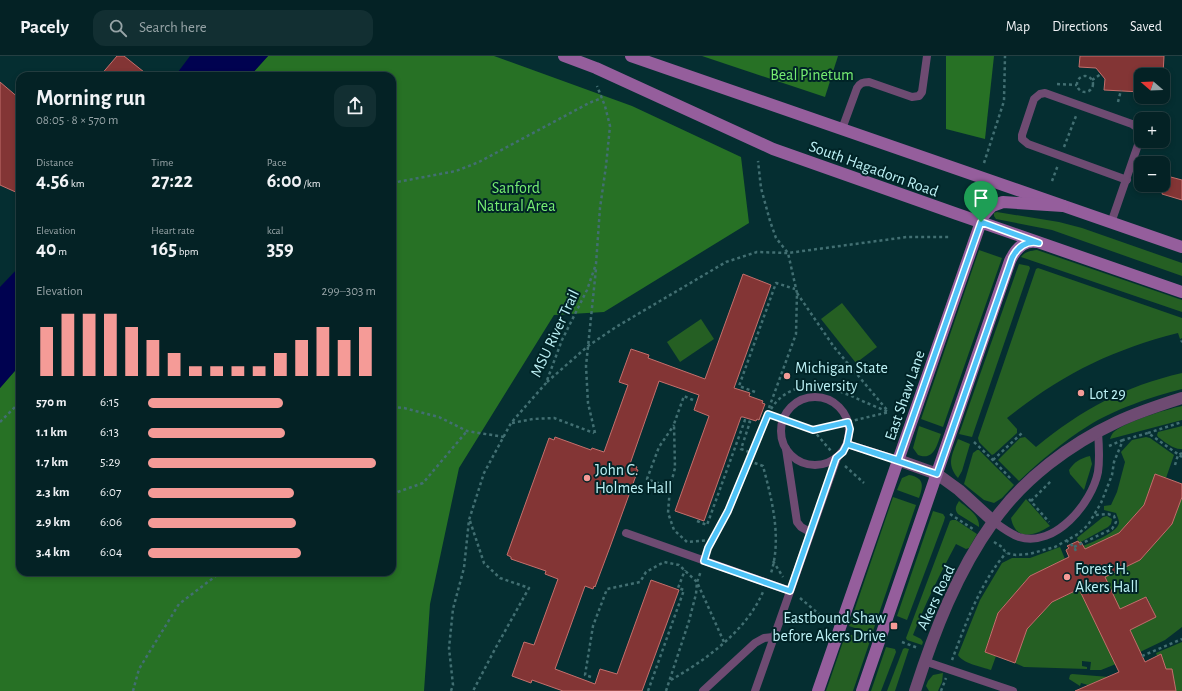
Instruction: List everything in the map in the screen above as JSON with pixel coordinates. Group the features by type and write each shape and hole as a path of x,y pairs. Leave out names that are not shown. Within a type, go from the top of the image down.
{"street":[{"name":"South Hagadorn Road","path":"564,56 596,68 773,149 1182,292"},
{"name":"South Hagadorn Road","path":"631,56 1182,247"},
{"name":"East Shaw Lane","path":"818,691 981,222 987,210 992,206 1003,202 1063,206"},
{"path":"862,691 1012,258 1014,253 1022,245 1033,241 1039,243"},
{"name":"Akers Road","path":"915,691 924,661 939,623 966,567 993,521 1021,490 1059,456 1098,432 1132,415 1182,398"},
{"path":"898,460 937,474 959,490 993,521"}],"lane":[{"path":"842,129 857,88 864,82 869,82 912,97 919,96 922,92 927,56"},
{"path":"1127,180 1028,144 1022,139 1022,135 1034,99 1040,94 1045,93 1134,125"},
{"path":"1111,223 1138,148"},
{"path":"786,448 797,460 805,464 821,465 836,458 843,452 847,444 850,429 843,411 834,402 819,397 811,397 796,403 790,408 783,420 781,429 786,448 796,522 800,527 810,532"},
{"path":"993,521 1011,534 1020,538 1039,538 1056,530 1072,518 1088,497 1098,473 1098,432"},
{"path":"847,444 898,460"},
{"path":"755,691 836,458"},
{"path":"626,533 790,591"},
{"path":"703,691 755,643 764,638 773,637"},
{"path":"924,661 1013,691"}],"path":[{"path":"984,163 1004,101 1005,56"},
{"path":"1092,80 1101,74"},
{"path":"1083,76 1088,76 1092,80 1094,82 1093,88 1089,91 1084,92 1078,88 1078,80 1083,76"},
{"name":"MSU River Trail","path":"453,691 449,648 453,609 464,568 469,520 484,473 511,423 546,383 562,340 587,290 596,264 600,208 610,126 605,106 596,86"},
{"path":"1118,102 1121,90"},
{"path":"1052,181 1084,92"},
{"path":"396,182 456,171 479,162 589,103 602,98"},
{"path":"666,691 689,621 696,594 697,582 704,561 728,511 768,414 796,334 797,293 788,252 776,238 770,221 761,188 758,161"},
{"path":"546,383 588,346 616,327 726,262 757,252 788,252 907,237 949,236"},
{"path":"511,423 533,419 554,418 595,434 586,387 586,366 596,264"},
{"path":"755,392 738,386 776,283 796,289"},
{"path":"797,293 834,347 889,412"},
{"path":"768,414 772,406 786,394 794,389 812,385 831,388 889,412"},
{"path":"670,487 647,479 659,447 674,424 684,396 693,400"},
{"path":"0,422 16,406"},
{"path":"396,407 439,417 467,431 504,437"},
{"path":"768,414 813,430 889,412"},
{"path":"697,521 707,525 745,420 750,422 741,449 752,452"},
{"path":"1148,433 1182,422"},
{"path":"674,424 675,468 670,487 668,513 674,530 687,542 713,540"},
{"path":"396,492 423,482 467,431"},
{"path":"993,460 1022,433"},
{"path":"1099,449 1123,440"},
{"path":"1175,465 1178,455 1182,453"},
{"path":"1178,455 1182,457"},
{"path":"1030,501 1056,477"},
{"path":"1074,548 1112,528 1116,522 1114,516 1108,514 1095,515"},
{"path":"469,520 484,563 500,578 529,588 495,649 474,691"},
{"path":"1066,541 1077,553"},
{"path":"941,691 974,606 996,565 1006,553"},
{"path":"591,677 585,675 593,626 607,589 640,582 646,572 664,562 680,565 697,582 724,642"},
{"path":"648,691 684,590 678,588 685,570"},
{"path":"133,691 139,669 179,604 216,576"},
{"path":"1142,656 1182,638"}],"green space":[{"name":"Sanford Natural Area","path":"268,56 494,56 632,106 741,157 749,223 604,312 554,315 459,468 430,604 424,691 0,691 0,388 16,370 16,576 396,576 396,72 254,72"},
{"name":"Beal Pinetum","path":"702,56 838,56 825,97"},
{"path":"946,56 994,56 985,139 946,129"},
{"path":"997,212 1059,222 1082,228 1182,263 1182,276 1052,230 996,219 994,213"},
{"path":"979,250 1002,258 943,427 921,419"},
{"path":"1037,250 1182,300 1182,312 1021,257 1026,252"},
{"path":"1019,264 1029,266 1030,268 972,437 959,434"},
{"path":"1038,268 1182,318 1182,338 1180,339 1178,333 1131,347 1088,366 1047,389 1007,418 1017,429 1017,433 992,455 979,442 978,438 1036,269"},
{"path":"842,303 877,347 856,363 821,319"},
{"path":"701,319 714,339 680,362 667,342"},
{"path":"1182,373 1182,389 1134,404 1098,420 1061,445 1019,481 998,460 1020,438 1025,437 1036,447 1070,422 1104,401 1141,385"},
{"path":"1182,406 1182,420 1110,439 1114,432 1120,427 1157,413"},
{"path":"919,426 941,434 934,451 928,456 918,455 913,448"},
{"path":"1182,426 1182,449 1170,445 1157,435 1158,432"},
{"path":"1146,437 1150,438 1174,455 1166,478 1155,474 1144,505 1119,533 1085,549 1083,546 1104,537 1117,527 1119,522 1116,513 1104,510 1104,506 1111,505 1117,492 1125,462 1121,452 1132,440"},
{"path":"958,439 970,444 962,471 958,478 952,468 951,459"},
{"path":"979,450 1014,485 1002,498 994,503 984,500 964,484 973,453"},
{"path":"1090,456 1092,464 1084,490 1070,474 1069,470 1078,461"},
{"path":"909,475 918,478 922,483 919,498 897,490 902,478"},
{"path":"893,497 916,505 872,634 849,626"},
{"path":"1182,497 1182,627 1165,640 1140,652 1130,630 1156,617 1147,597 1120,609 1102,578 1140,560 1172,524"},
{"path":"1026,499 1050,526 1044,530 1026,535 1017,531 1013,526 1011,518"},
{"path":"959,501 975,515 979,523 979,527 958,514 956,508"},
{"path":"933,511 943,514 945,517 907,620 897,616"},
{"path":"1107,516 1112,519 1111,524 1108,527 1079,543 1077,538 1103,517"},
{"path":"956,520 977,534 969,548 966,549 956,544 939,578 913,635 921,639 923,642 922,645 907,640 906,638 950,521"},
{"path":"1060,547 1065,559 1030,576 998,613 985,652 996,656 991,670 960,658 958,655 980,600 1002,563 1012,558 1030,558"},
{"path":"1082,588 1116,664 1101,670 1090,670 1091,662 1082,661 1082,666 1087,667 1087,669 1024,667 1015,663 1027,629 1052,602"},
{"path":"846,633 870,641 853,691 826,691"},
{"path":"1182,642 1182,691 1176,691 1172,670 1166,670 1161,656 1157,656 1156,653"},
{"path":"886,647 895,649 896,652 881,691 871,691"},
{"path":"903,649 909,649 895,691 887,691"},
{"path":"943,673 942,682 938,691 929,691 926,686 928,681 933,675"},
{"path":"1070,675 1109,677 1088,685 1081,683 1080,686 1069,679"}],"shaded area":[{"path":"190,56 268,56 254,72 178,72"},
{"path":"16,270 16,370 0,388 0,287"}],"building":[{"path":"117,56 124,56 144,72 103,72"},
{"path":"1080,56 1164,56 1163,68 1134,68 1134,92 1104,90 1105,79 1096,68 1079,67"},
{"path":"0,82 16,96 16,192 0,185"},
{"path":"1170,177 1182,180 1182,200 1162,194 1163,192 1170,192"},
{"name":"John C. Holmes Hall","path":"743,274 771,285 734,388 750,393 749,396 763,401 762,403 765,404 759,420 757,419 756,421 741,417 704,521 675,511 709,416 694,410 699,395 659,381 630,464 637,467 636,469 638,470 595,587 594,586 593,589 585,586 555,669 595,684 600,669 617,674 651,580 679,590 642,691 563,691 532,680 531,683 512,676 524,642 534,645 558,579 545,574 546,571 511,559 511,557 507,555 549,438 554,440 555,437 591,450 592,448 604,452 628,385 619,382 631,349 649,355 648,358 705,379"},
{"name":"Forest H. Akers Hall","path":"1155,474 1182,484 1182,497 1172,524 1140,560 1105,577 1120,609 1146,597 1156,617 1130,630 1145,662 1161,654 1166,669 1172,669 1176,691 1075,691 1119,672 1079,589 1052,602 1027,629 1015,663 985,652 998,613 1030,576 1069,557 1066,550 1069,548 1067,546 1078,541 1079,543 1081,542 1085,549 1119,533 1144,505"}],"place":[{"name":"Michigan State University","path":"787,376"},
{"name":"Lot 29","path":"1081,393"},
{"name":"John C. Holmes Hall","path":"587,478"},
{"name":"Forest H. Akers Hall","path":"1067,577"},
{"name":"Eastbound Shaw before Akers Drive","path":"894,626"}],"route":[{"path":"981,222 898,460 847,444 843,452 836,458 790,591 704,561 708,548 728,511 768,414 813,430 848,422 850,429 847,444 937,474 1014,253 1018,248 1028,242 1033,241 1039,243 981,222"}]}
